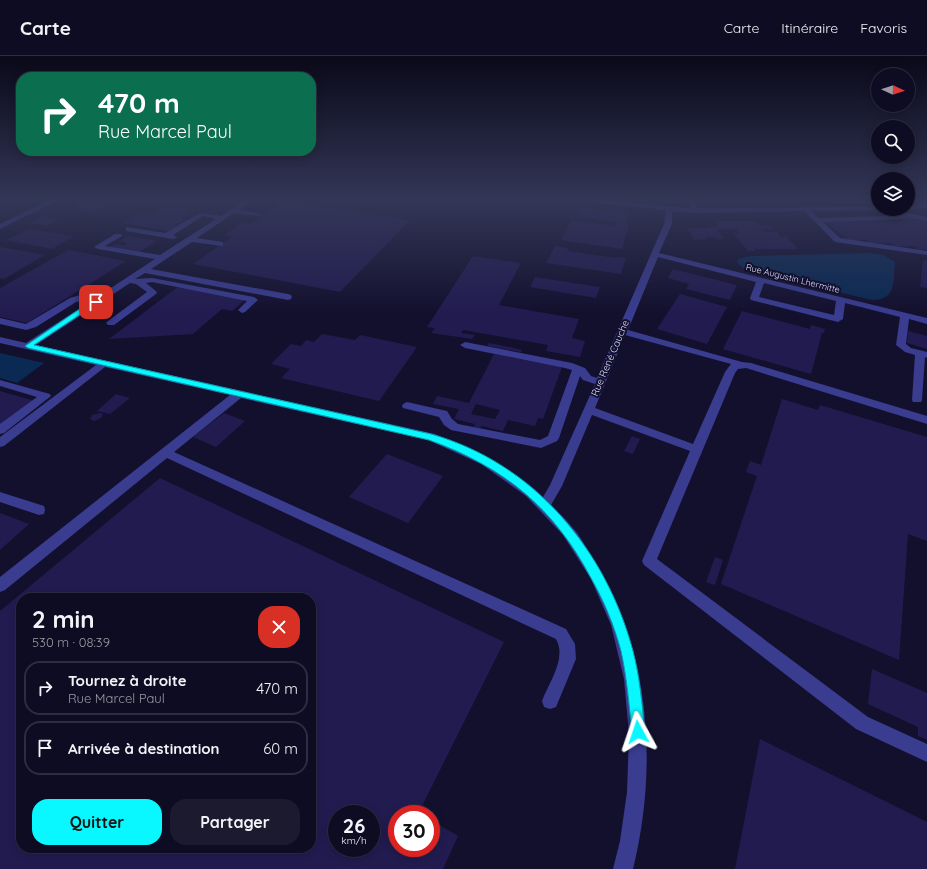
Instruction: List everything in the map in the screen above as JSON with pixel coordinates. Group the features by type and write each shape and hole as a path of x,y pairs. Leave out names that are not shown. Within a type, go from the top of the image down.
{"street":[{"path":"116,237 98,247 162,258"},
{"path":"173,237 220,244"},
{"path":"28,346 192,237"},
{"name":"Rue René Cauche","path":"545,504 580,430 662,237"},
{"path":"835,237 838,240 927,253"},
{"name":"Rue Augustin Lhermitte","path":"654,254 927,321"},
{"path":"144,270 288,297"},
{"path":"128,280 139,282 152,280 254,300 242,310"},
{"path":"761,280 754,298 838,319 841,300"},
{"path":"111,323 153,292 139,282"},
{"path":"0,321 26,327 33,325 73,300 80,298 96,302"},
{"path":"905,315 901,345 908,350 924,354 917,400"},
{"path":"622,330 734,362 741,366"},
{"path":"0,340 404,430 442,441 493,465 515,479 545,504 574,539 599,580 621,632 631,671 638,732 638,767 633,818 622,869"},
{"path":"465,346 568,365 578,368 587,378 600,382"},
{"path":"0,443 104,363"},
{"path":"927,420 747,365 735,366 730,372 696,449 649,562 862,723 927,753"},
{"path":"407,406 443,414 451,425 455,427 535,444 546,443 553,438 578,368"},
{"path":"0,384 46,396 0,430"},
{"path":"0,586 240,393"},
{"path":"588,410 696,449"},
{"path":"558,425 580,430"},
{"path":"166,453 561,634 567,644 568,659 550,701"},
{"path":"0,497 39,510"}],"water":[{"path":"870,253 883,255 895,262 893,282 890,293 886,297 880,299 872,300 746,270 739,265 737,260 751,256"},
{"path":"0,353 44,363 17,383 0,378"}],"building":[{"path":"12,237 72,237 52,249 6,240"},
{"path":"126,237 133,237 157,241 139,252 109,247 115,244 123,245 127,243 119,241"},
{"path":"232,237 394,237 340,292 193,264"},
{"path":"563,237 625,237 622,249 561,240"},
{"path":"692,237 722,237 724,239 705,237 707,239 694,240"},
{"path":"736,237 787,237 798,249 754,249 755,251 748,251"},
{"path":"844,237 927,237 927,249 919,249 915,246 895,246 891,243 870,243 866,240 848,240"},
{"path":"555,246 568,248 567,251 626,258 621,274 546,263"},
{"path":"0,247 45,255 4,279 0,278"},
{"path":"68,250 126,261 27,323 0,317 0,288"},
{"path":"473,256 521,263 499,305 579,319 572,338 585,341 580,357 546,351 548,345 463,330 461,333 475,335 472,339 431,333 435,328 427,327"},
{"path":"923,260 927,261 927,288 920,287"},
{"path":"673,269 737,285 730,300 686,289 689,284 668,278"},
{"path":"535,277 600,287 596,298 530,287"},
{"path":"179,286 246,299 232,311 222,309 193,334 109,339"},
{"path":"680,294 727,307 707,344 657,329"},
{"path":"742,311 810,329 811,325 825,329 824,333 822,333 811,374 723,349"},
{"path":"908,331 927,336 927,349 907,343"},
{"path":"322,334 355,340 360,335 417,347 379,401 281,378 290,369 271,364 291,344 301,346 306,340 314,342"},
{"path":"489,343 522,350 521,352 487,346"},
{"path":"494,354 562,367 543,419 538,418 535,426 508,420 503,431 482,426 480,428 474,427 475,424 454,419 459,409 433,404 437,396 469,403","holes":["476,404 500,410 495,419 471,414"]},
{"path":"0,391 35,401 0,427"},
{"path":"116,394 130,398 110,414 97,411"},
{"path":"782,399 818,410 820,405 927,437 927,541 908,534 899,660 721,584 757,476 746,472 750,461 761,465"},
{"path":"100,413 103,414 101,418 94,421 90,419 92,415"},
{"path":"224,413 245,421 216,447 193,437"},
{"path":"632,436 640,439 633,454 624,451"},
{"path":"387,454 443,476 408,523 349,497"},
{"path":"160,478 504,642 422,805 388,805 388,857 440,857 440,825 458,836 443,869 0,869 0,611 16,598 16,853 316,853 316,593 22,593"},
{"path":"0,513 29,524 0,550"},
{"path":"715,557 723,560 715,585 706,582"},
{"path":"872,669 927,693 927,740 918,736 918,727 868,704"},
{"path":"760,739 927,822 927,869 735,869"}],"route":[{"path":"96,302 28,346 431,437 482,459 515,479 545,504 565,527 582,551 599,580 615,615 627,653 635,693 638,732"}]}
